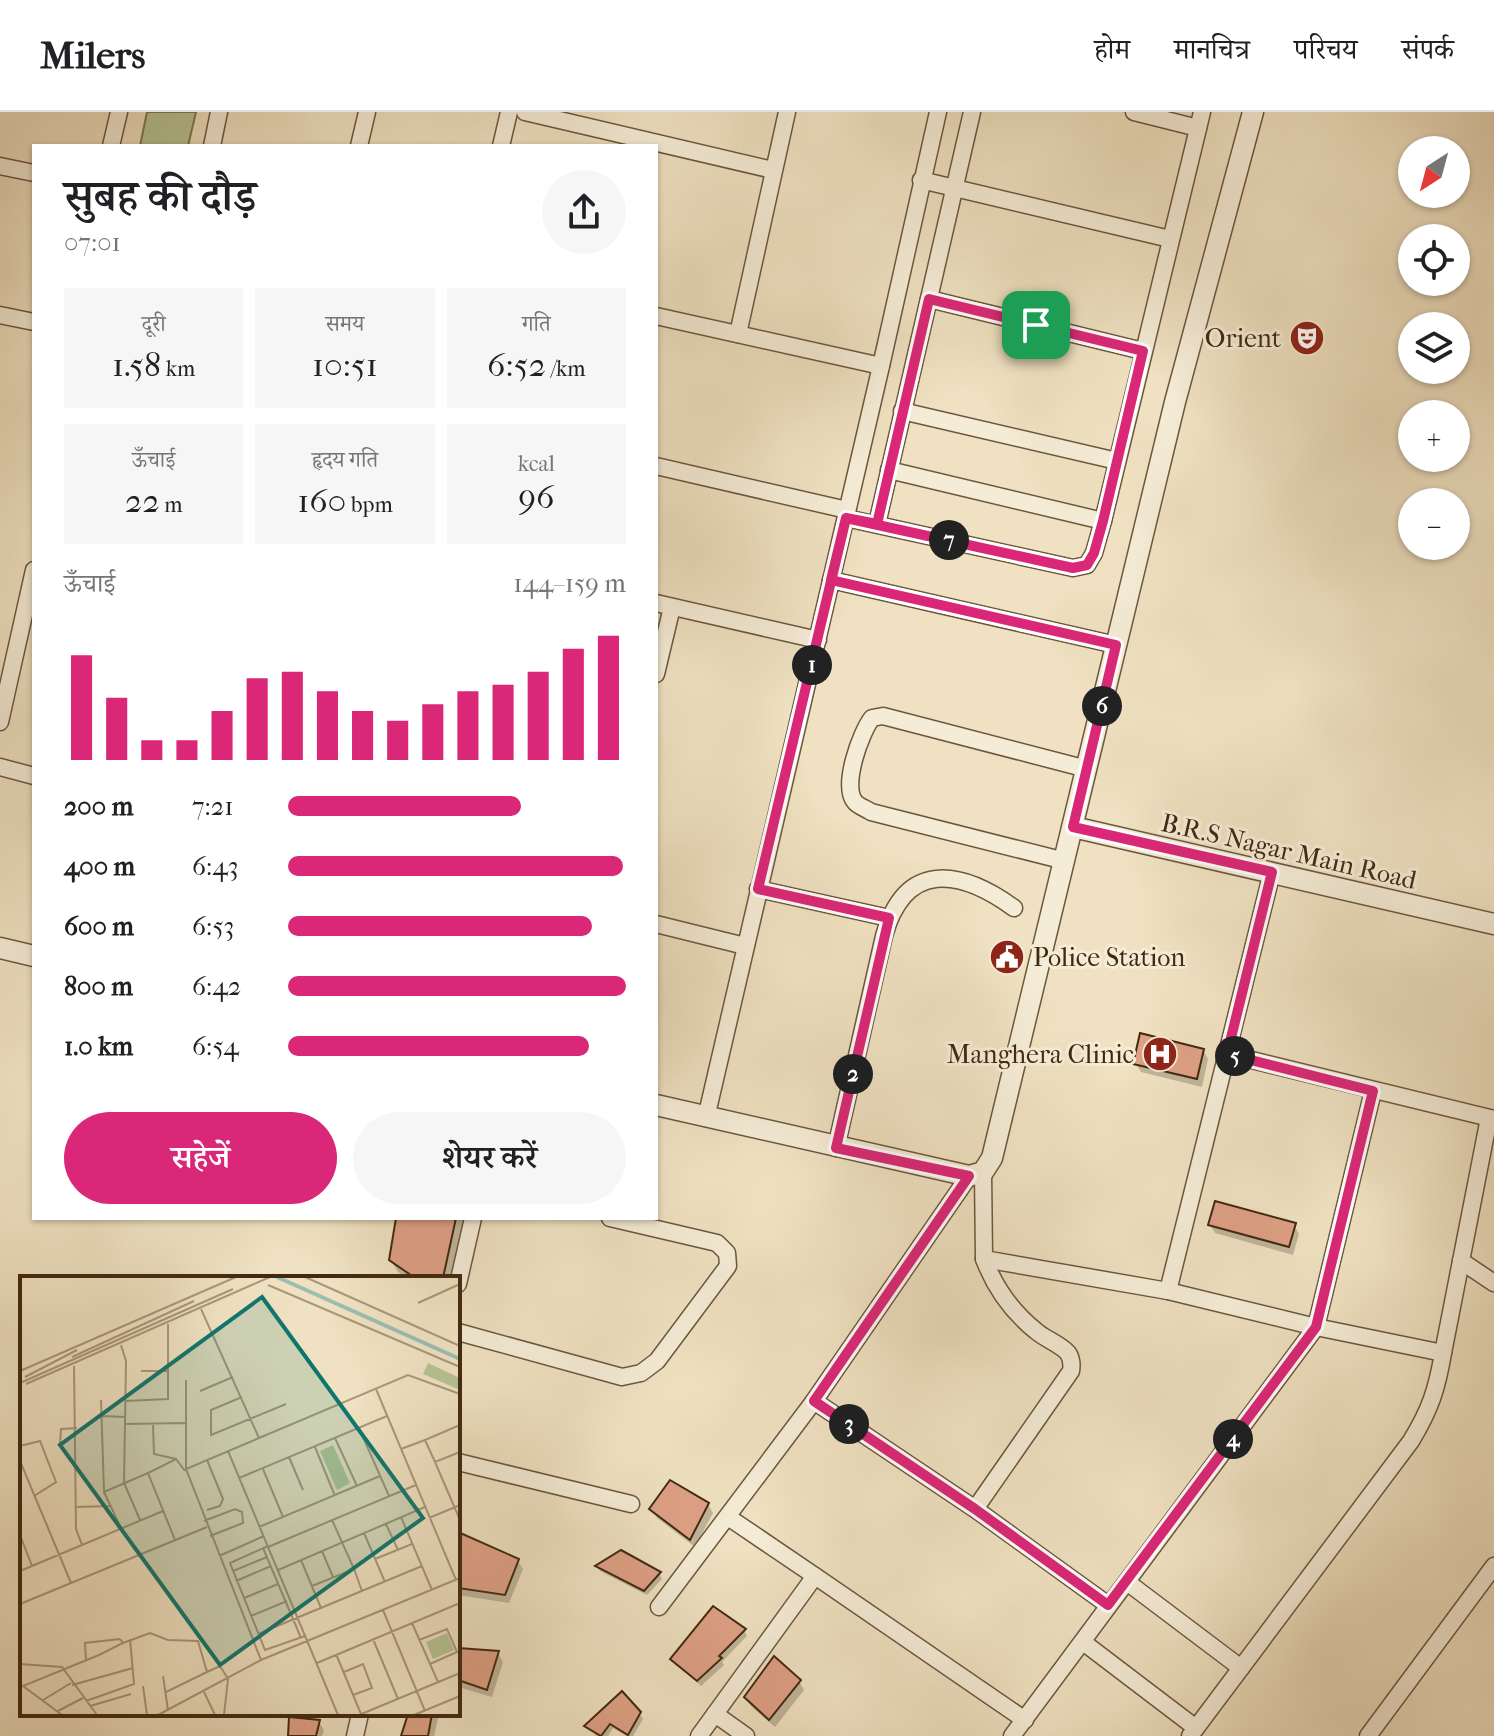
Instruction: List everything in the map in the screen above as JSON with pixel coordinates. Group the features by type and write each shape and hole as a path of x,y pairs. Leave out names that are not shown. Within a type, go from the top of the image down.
{"street":[{"path":"111,144 119,112"},
{"path":"212,144 219,112"},
{"path":"359,144 367,112"},
{"path":"501,144 509,112"},
{"path":"525,112 637,143"},
{"path":"738,334 787,112"},
{"path":"706,1118 938,112"},
{"path":"877,524 972,112"},
{"path":"658,467 877,524 1073,568 1087,565 1094,553 1103,521 1200,120 1134,112"},
{"path":"659,1607 814,1401 976,1174 992,1158 1175,402 1253,112"},
{"path":"658,147 773,170"},
{"path":"0,166 32,173"},
{"path":"921,180 1170,239"},
{"path":"929,299 1143,351"},
{"path":"0,315 32,322"},
{"path":"658,316 881,366"},
{"path":"902,411 1117,461"},
{"path":"889,470 1103,521"},
{"path":"0,722 32,579"},
{"path":"831,580 1116,645"},
{"path":"658,657 664,605 818,640"},
{"path":"1065,861 871,812 855,802 849,789 851,772 865,727 872,718 883,716 1087,769"},
{"path":"0,767 32,775"},
{"name":"B.R.S Nagar Main Road","path":"1073,827 1494,924"},
{"path":"1168,1291 1272,872"},
{"path":"836,1148 889,918 898,900 916,883 938,879 967,881 991,891 1014,908"},
{"path":"758,889 889,918"},
{"path":"658,924 745,946"},
{"path":"0,948 32,956"},
{"path":"1083,1642 1193,1732 1411,1441 1429,1411 1438,1386 1492,1119 1227,1054"},
{"path":"1012,1736 1316,1327 1373,1091"},
{"path":"658,1106 836,1148 976,1174"},
{"path":"975,1509 1071,1371 1073,1363 1068,1353 1036,1332 994,1287 984,1259 976,1174"},
{"path":"460,1276 473,1220"},
{"path":"460,1333 622,1377 641,1373 657,1361 728,1266 727,1253 717,1243 619,1220"},
{"path":"984,1259 1168,1291 1316,1327 1443,1353"},
{"path":"1461,1261 1494,1283"},
{"path":"814,1401 975,1509 1108,1605"},
{"path":"460,1462 631,1504"},
{"path":"728,1517 1025,1720"},
{"path":"1368,1736 1494,1566"},
{"path":"699,1736 815,1576"},
{"path":"1127,1582 1241,1668"},
{"path":"715,1714 746,1736"},
{"path":"355,1736 360,1716"}],"green space":[{"path":"147,112 196,112 188,144 140,144"}],"building":[{"path":"1140,1033 1204,1049 1197,1079 1133,1064"},
{"path":"1215,1201 1296,1223 1289,1247 1208,1225"},
{"path":"396,1220 456,1220 443,1276 412,1276 389,1260"},
{"path":"670,1480 709,1503 690,1540 649,1509"},
{"path":"460,1533 519,1559 505,1595 460,1588"},
{"path":"621,1550 661,1572 644,1591 595,1566"},
{"path":"713,1606 746,1629 719,1656 722,1658 697,1681 670,1659"},
{"path":"460,1648 499,1651 487,1690 460,1681"},
{"path":"774,1656 801,1680 769,1720 744,1697"},
{"path":"622,1691 641,1712 628,1735 610,1724 601,1736 584,1726"},
{"path":"407,1716 432,1716 428,1736 401,1736"},
{"path":"289,1717 320,1720 316,1736 288,1736"}],"place":[{"name":"Orient","path":"1307,338"},
{"name":"Police Station","path":"1007,957"},
{"name":"Manghera Clinic","path":"1160,1054"}],"route":[{"path":"1036,325 929,299 877,524 846,518 831,580 818,640 758,889 889,918 836,1148 969,1176 814,1401 975,1509 1108,1605 1316,1327 1373,1091 1227,1054 1272,872 1073,827 1116,645 831,580 846,518 1073,568 1087,565 1094,553 1103,521 1143,351 1036,325"}]}
